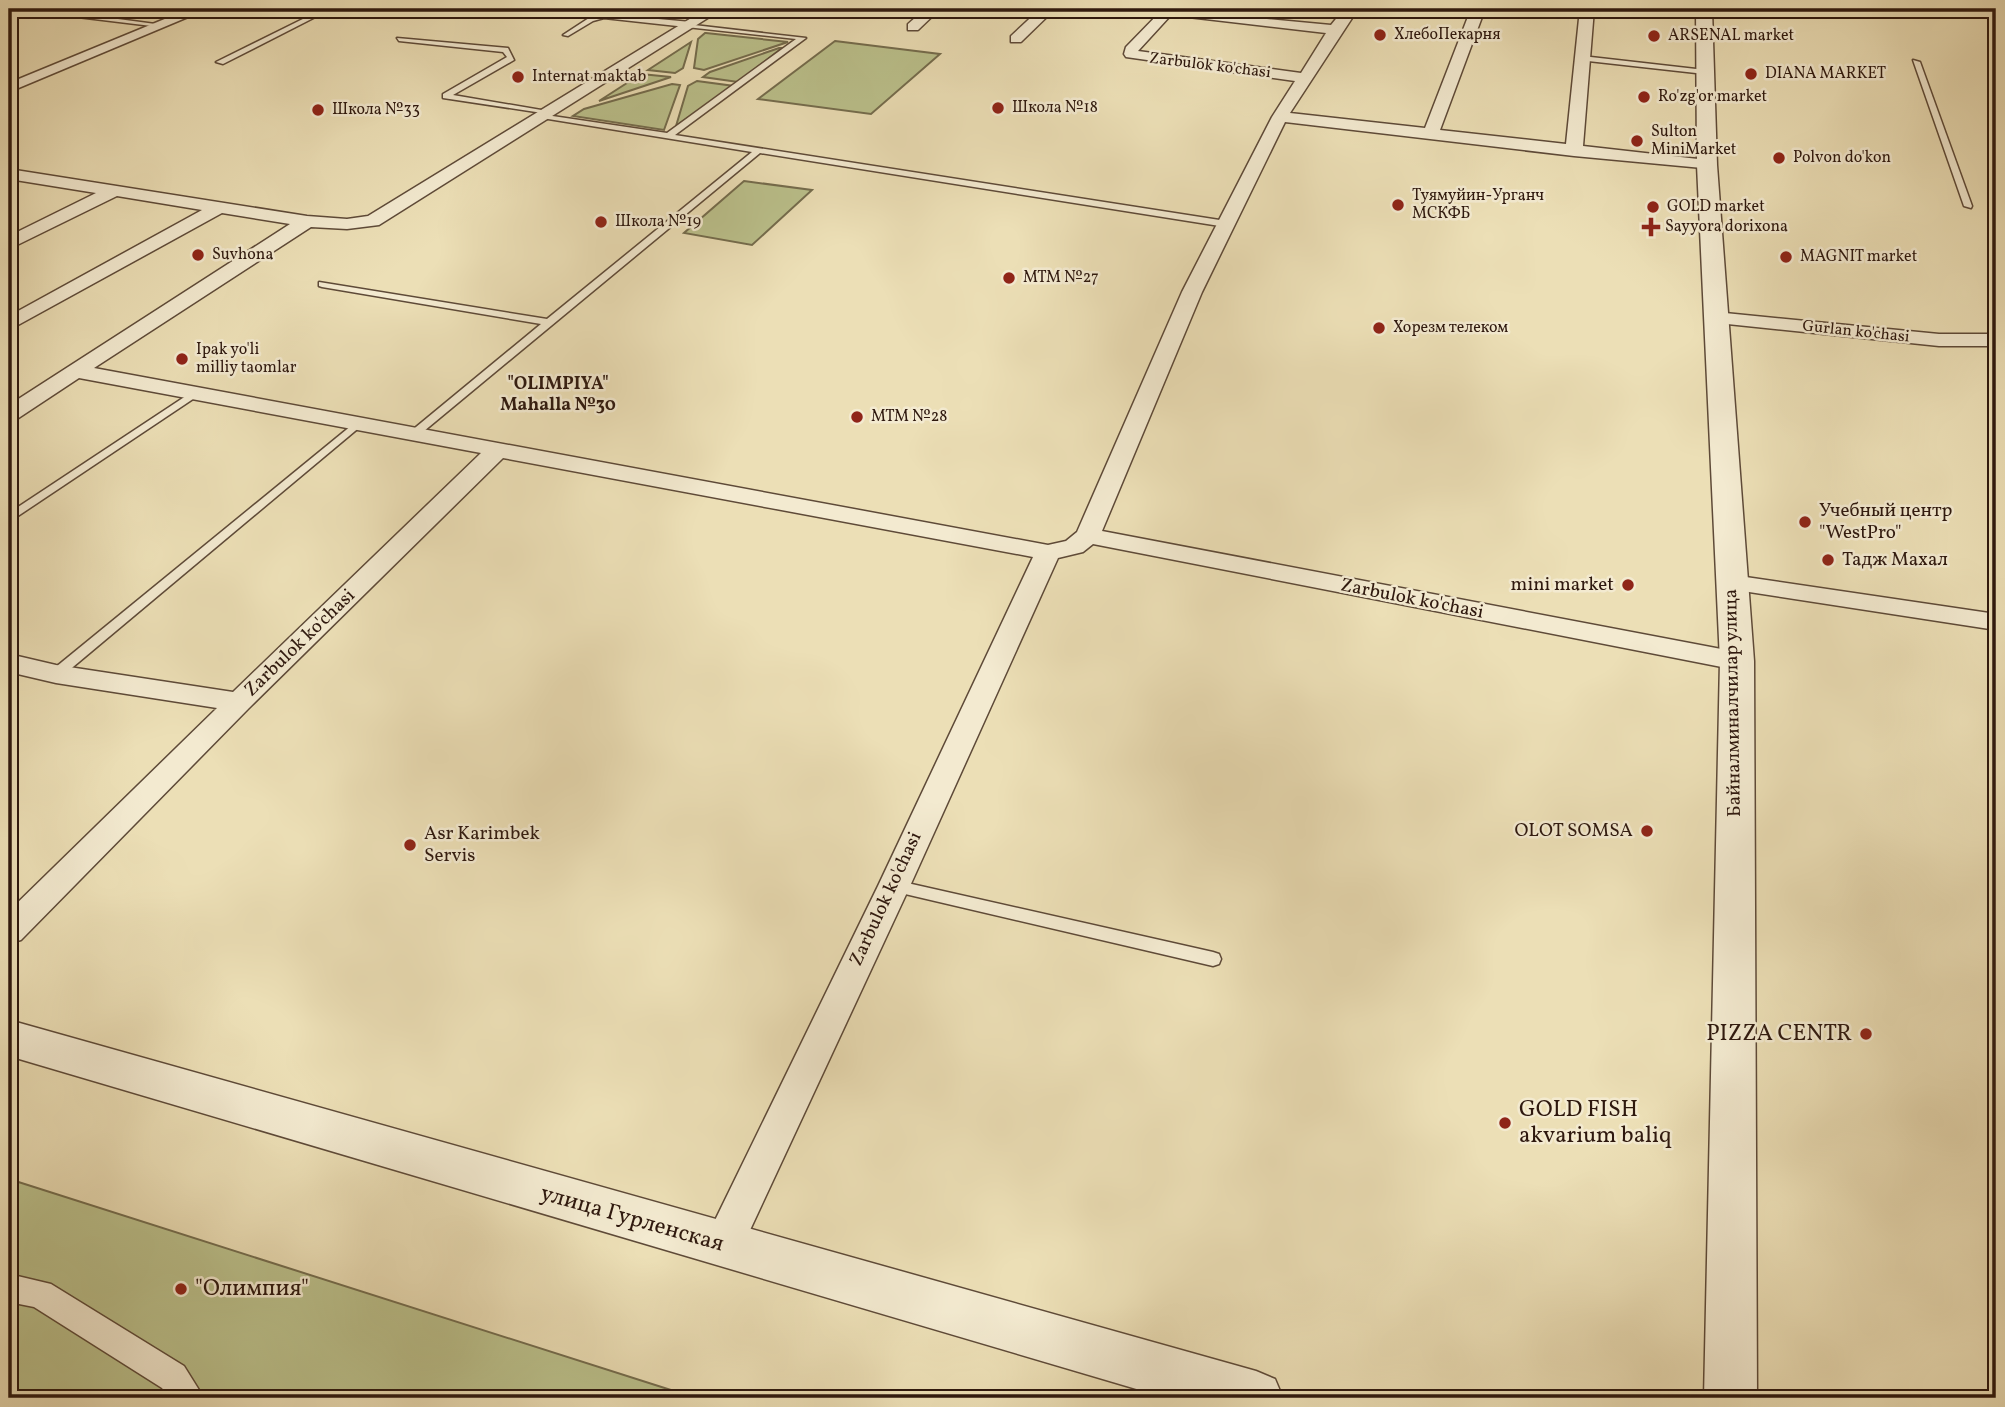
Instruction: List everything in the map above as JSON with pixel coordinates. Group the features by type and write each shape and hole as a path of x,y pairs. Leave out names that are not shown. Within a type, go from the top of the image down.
{"street":[{"path":"9,88 200,9"},
{"path":"9,174 307,220 347,224 373,221 715,9"},
{"path":"913,27 933,9"},
{"path":"1016,39 1048,9"},
{"name":"Zarbulok ko'chasi","path":"1351,9 1280,117 1192,292 1088,536 1737,661"},
{"path":"1431,134 1478,9"},
{"path":"1574,150 1587,9"},
{"name":"Байналминалчилар улица","path":"1704,9 1707,165 1737,661 1731,1398"},
{"name":"Zarbulok ko'chasi","path":"1306,78 1131,54 1131,50 1169,10 1265,15 1335,30"},
{"path":"1280,117 1707,165"},
{"path":"9,243 114,191"},
{"path":"9,324 220,207"},
{"path":"9,414 307,220"},
{"name":"Gurlan ko'chasi","path":"1715,318 1939,340 1996,340"},
{"path":"74,371 1048,552 1073,547 1088,536"},
{"name":"Zarbulok ko'chasi","path":"9,663 56,674 239,702 498,450"},
{"name":"Zarbulok ko'chasi","path":"723,1245 894,886 1048,552"},
{"path":"1732,583 1996,621"},
{"path":"9,931 239,702"},
{"name":"улица Гурленская","path":"9,1038 1256,1398"},
{"path":"9,1288 40,1294 173,1377 188,1398"}],"lane":[{"path":"28,9 160,25"},
{"path":"220,62 328,9"},
{"path":"566,36 591,19 604,16 802,38 667,136"},
{"path":"399,39 505,50 511,58 446,96 667,136 1226,224"},
{"path":"1582,58 1705,72"},
{"path":"1916,62 1968,206"},
{"path":"414,435 759,150"},
{"path":"322,284 550,323"},
{"path":"9,518 195,393"},
{"path":"56,674 357,424"},
{"path":"894,886 1213,959"}],"green space":[{"path":"705,33 788,42 704,70 694,68 698,39"},
{"path":"835,41 940,54 871,114 758,99"},
{"path":"691,42 683,68 675,73 648,70"},
{"path":"782,48 738,82 703,77 710,72"},
{"path":"641,74 671,77 599,101"},
{"path":"697,81 734,86 676,126 688,86"},
{"path":"672,84 680,85 664,130 573,116 584,109"},
{"path":"744,181 812,190 752,245 684,233"},
{"name":"\"Олимпия\"","path":"9,1179 696,1398 9,1398"}],"place":[{"name":"ХлебоПекарня","path":"1380,35"},
{"name":"ARSENAL market","path":"1654,36"},
{"name":"DIANA MARKET","path":"1751,74"},
{"name":"Internat maktab","path":"518,77"},
{"name":"Ro'zg'or market","path":"1644,97"},
{"name":"Школа №18","path":"998,108"},
{"name":"Школа №33","path":"318,110"},
{"name":"Sulton MiniMarket","path":"1637,141"},
{"name":"Polvon do'kon","path":"1779,158"},
{"name":"Туямуйин-Урганч МСКФБ","path":"1398,205"},
{"name":"GOLD market","path":"1653,207"},
{"name":"Школа №19","path":"601,222"},
{"name":"Sayyora dorixona","path":"1651,227"},
{"name":"Suvhona","path":"198,255"},
{"name":"MAGNIT market","path":"1786,257"},
{"name":"MTM №27","path":"1009,278"},
{"name":"Хорезм телеком","path":"1379,328"},
{"name":"Ipak yo'li milliy taomlar","path":"182,359"},
{"name":"MTM №28","path":"857,417"},
{"name":"Учебный центр \"WestPro\"","path":"1805,522"},
{"name":"Тадж Махал","path":"1828,560"},
{"name":"mini market","path":"1628,585"},
{"name":"OLOT SOMSA","path":"1647,831"},
{"name":"Asr Karimbek Servis","path":"410,845"},
{"name":"PIZZA CENTR","path":"1866,1034"},
{"name":"GOLD FISH akvarium baliq","path":"1505,1123"},
{"name":"\"Олимпия\"","path":"181,1289"}],"district":[{"name":"\"OLIMPIYA\" Mahalla №30","path":"558,394"}]}
